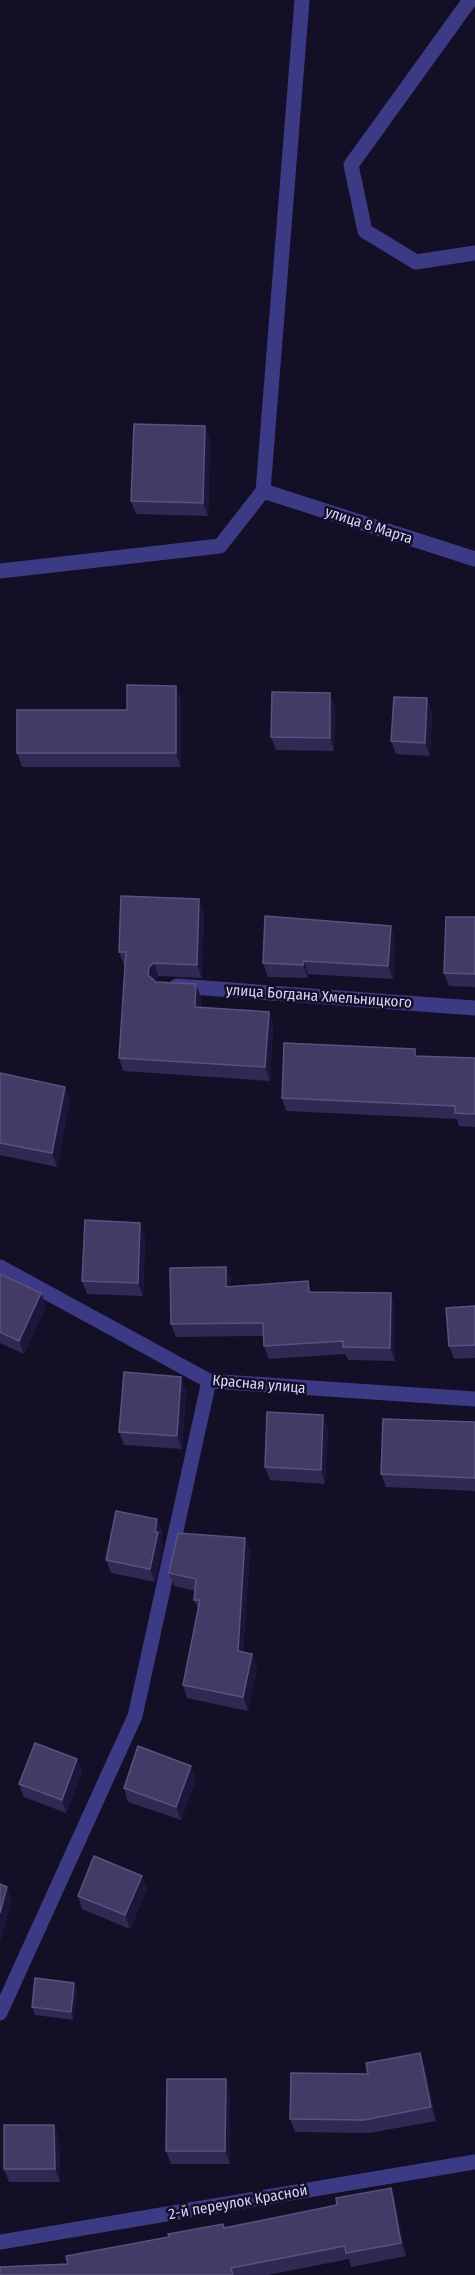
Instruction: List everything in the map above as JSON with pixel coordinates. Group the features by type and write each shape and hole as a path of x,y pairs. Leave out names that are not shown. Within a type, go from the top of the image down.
{"street":[{"path":"0,571 220,546 263,490 302,0"},
{"path":"470,0 351,165 365,231 416,261 475,253"},
{"name":"улица 8 Марта","path":"263,490 475,560"},
{"name":"улица Богдана Хмельницкого","path":"162,985 475,1008"},
{"name":"Красная улица","path":"0,1267 208,1381 475,1399"},
{"path":"0,2013 135,1716 208,1381"},
{"name":"2-й переулок Красной","path":"0,2242 475,2162"}],"building":[{"path":"134,424 205,426 203,503 131,501"},
{"path":"127,685 176,686 176,753 17,753 17,710 127,710"},
{"path":"272,692 330,693 330,738 271,737"},
{"path":"394,697 427,698 425,743 391,741"},
{"path":"121,896 199,899 197,965 154,963 149,967 148,975 156,982 196,984 195,1007 269,1012 265,1067 119,1058 126,952 119,952"},
{"path":"265,916 391,926 388,966 304,961 303,965 263,963"},
{"path":"446,917 475,917 475,974 444,973"},
{"path":"284,1043 415,1049 415,1056 475,1058 475,1114 455,1113 455,1106 282,1098"},
{"path":"0,1073 65,1087 52,1153 0,1143"},
{"path":"85,1220 140,1223 138,1283 82,1281"},
{"path":"226,1267 226,1287 308,1281 309,1292 391,1293 390,1348 343,1347 343,1341 264,1346 263,1323 171,1324 170,1268"},
{"path":"0,1274 41,1293 19,1341 0,1332"},
{"path":"475,1306 475,1345 449,1346 446,1308"},
{"path":"124,1372 181,1377 177,1436 119,1432"},
{"path":"267,1412 323,1415 321,1470 265,1467"},
{"path":"383,1419 475,1422 475,1478 381,1474"},
{"path":"116,1511 157,1519 155,1532 158,1532 150,1569 106,1560"},
{"path":"178,1533 245,1538 238,1651 252,1654 243,1697 183,1685 200,1600 194,1600 196,1579 169,1573"},
{"path":"35,1743 77,1759 62,1800 19,1784"},
{"path":"138,1746 191,1766 176,1807 124,1788"},
{"path":"94,1856 142,1876 125,1915 78,1896"},
{"path":"0,1884 7,1887 0,1913"},
{"path":"35,1978 74,1983 71,2012 32,2007"},
{"path":"420,2053 431,2107 364,2120 290,2119 291,2073 368,2074 366,2063"},
{"path":"167,2079 226,2079 225,2151 166,2151"},
{"path":"4,2125 54,2125 55,2169 4,2169"},
{"path":"391,2188 401,2243 346,2253 345,2246 231,2268 233,2275 0,2275 0,2267 68,2264 66,2256 169,2237 168,2234 223,2224 224,2228 337,2205 336,2198"}]}
